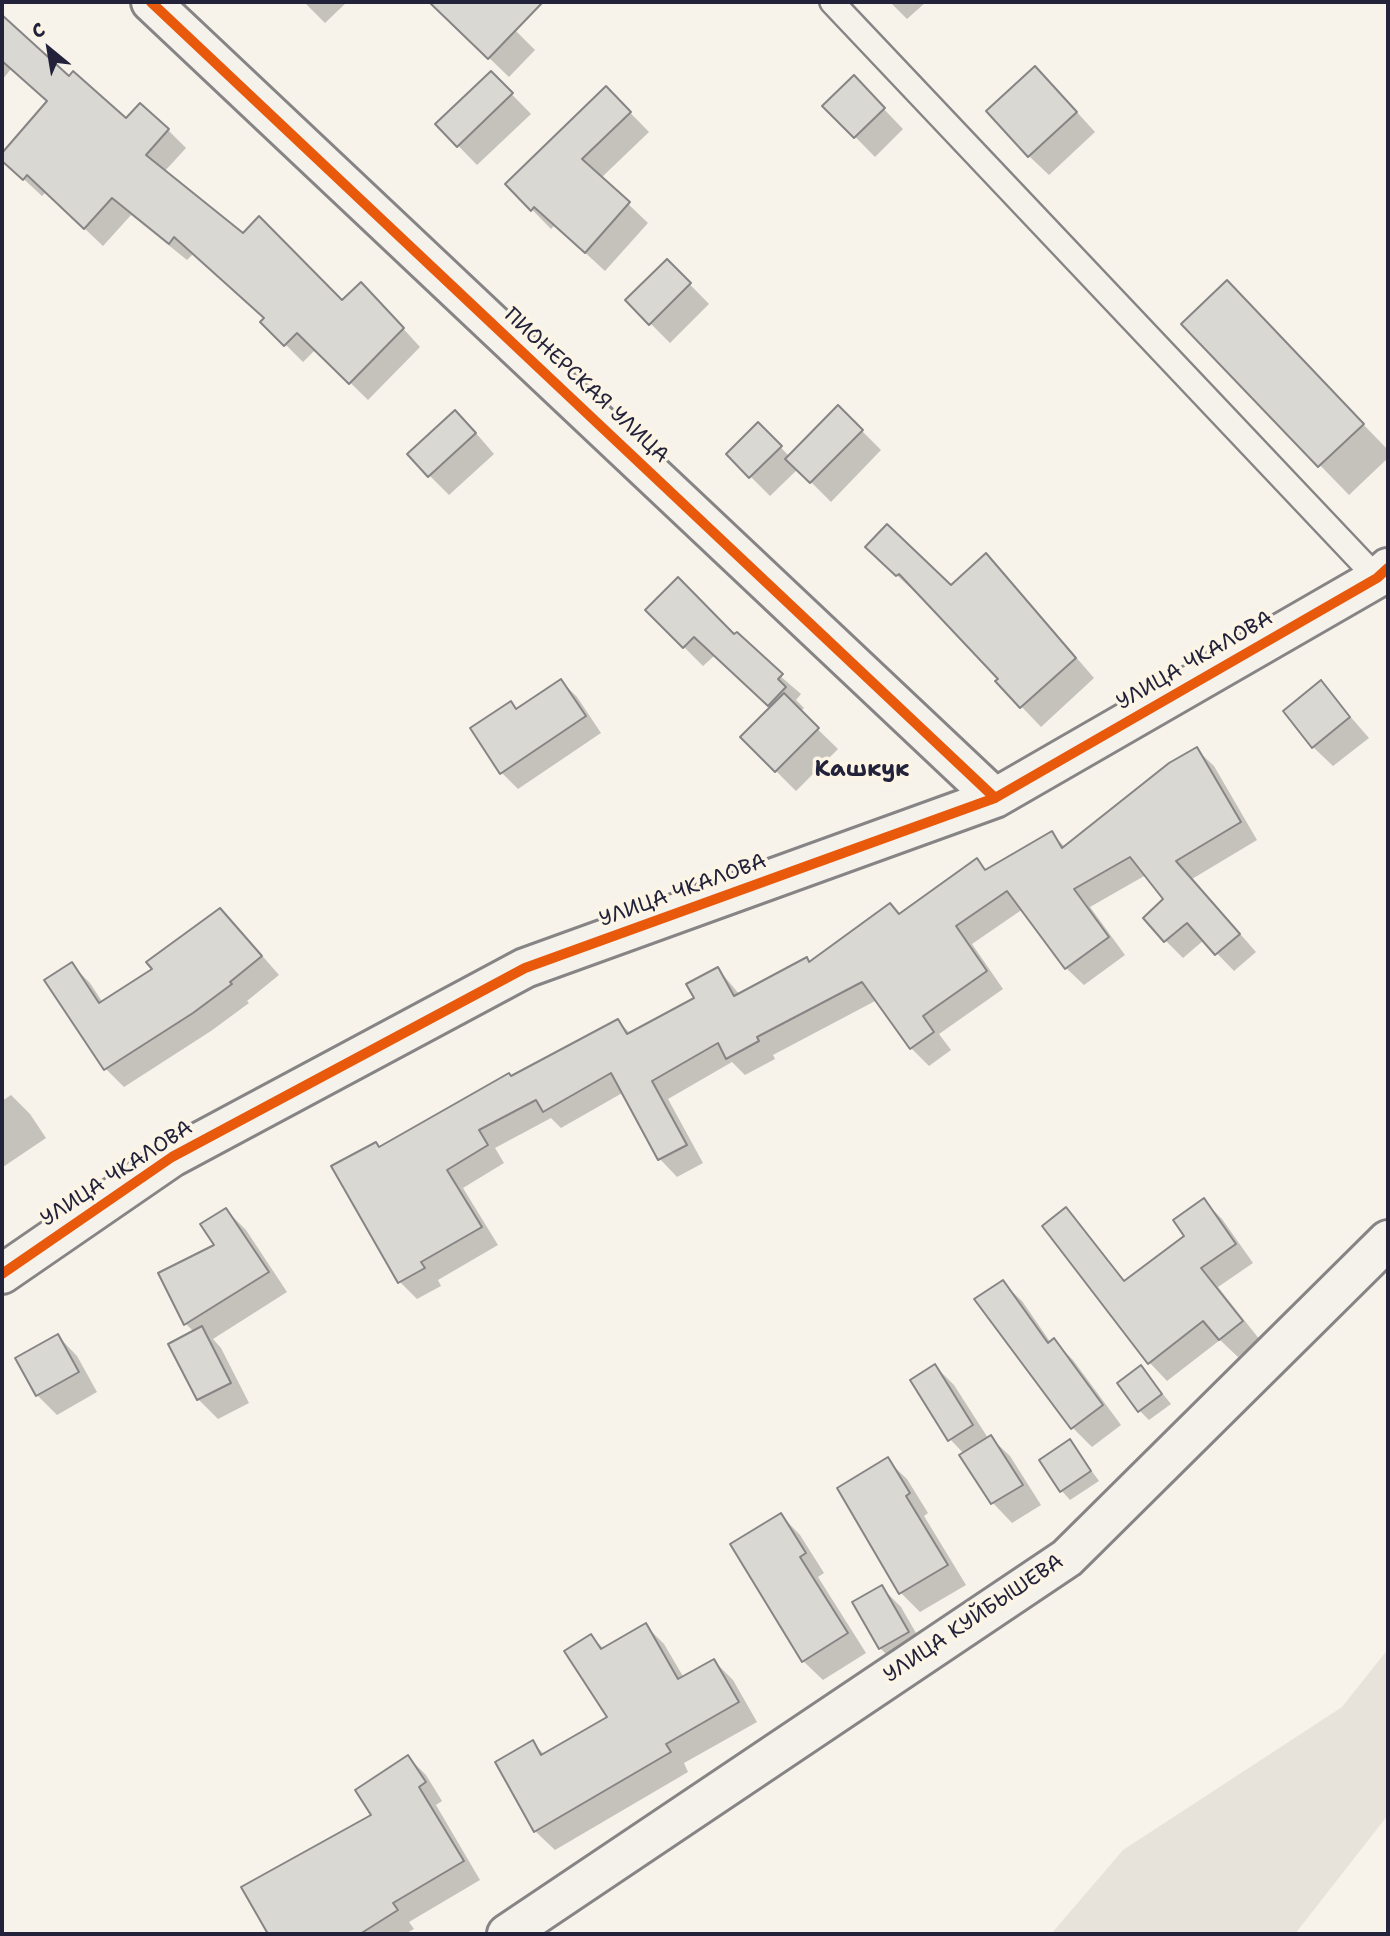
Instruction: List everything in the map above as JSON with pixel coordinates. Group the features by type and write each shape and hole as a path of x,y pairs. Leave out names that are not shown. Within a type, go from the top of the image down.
{"street":[{"name":"ПИОНЕРСКАЯ УЛИЦА","path":"151,2 995,798"},
{"name":"УЛИЦА ЧКАЛОВА","path":"2,1273 172,1157 525,968 995,798 1384,577"},
{"name":"УЛИЦА КУЙБЫШЕВА","path":"508,1934 1067,1558 1388,1240"}],"lane":[{"path":"832,2 1384,577"}],"shaded area":[{"path":"1388,1649 1388,1815 1295,1934 1051,1934 1123,1850 1342,1707"}],"building":[{"path":"429,2 543,2 488,59"},
{"path":"2,15 69,76 73,71 126,118 140,103 169,129 146,155 243,233 259,216 342,300 361,282 404,328 349,384 297,333 284,346 260,322 264,318 174,237 169,244 112,198 84,229 27,175 23,180 2,161 2,153 47,101 2,61"},
{"path":"1035,66 1077,112 1028,157 986,111"},
{"path":"491,71 513,93 457,147 435,124"},
{"path":"854,75 885,108 854,138 822,106"},
{"path":"606,86 631,112 582,159 630,202 585,253 534,207 531,211 505,184"},
{"path":"667,259 691,283 649,325 625,300"},
{"path":"1227,280 1364,424 1318,467 1181,324"},
{"path":"838,405 863,430 810,483 785,459"},
{"path":"455,410 476,433 428,477 407,454"},
{"path":"758,422 782,446 749,478 726,454"},
{"path":"887,524 951,585 986,553 1076,658 1020,708 995,681 998,679 899,574 896,576 865,547"},
{"path":"678,577 734,634 737,632 783,674 778,679 786,687 768,706 694,637 683,648 645,610"},
{"path":"561,679 586,716 500,774 470,728 511,701 516,709"},
{"path":"1321,680 1350,717 1312,748 1283,711"},
{"path":"784,693 819,728 775,772 740,737"},
{"path":"1197,747 1241,822 1176,861 1240,934 1215,955 1187,923 1164,942 1143,918 1163,899 1130,857 1074,889 1109,937 1065,969 1007,891 956,926 987,971 923,1016 934,1032 910,1049 862,982 757,1037 759,1041 726,1059 718,1043 652,1081 687,1145 658,1160 611,1073 543,1112 536,1100 479,1130 488,1145 447,1170 482,1227 421,1262 425,1268 398,1283 331,1166 376,1142 379,1147 509,1073 511,1076 618,1019 627,1034 694,998 686,984 718,967 734,996 807,957 809,962 890,903 899,914 977,858 985,870 1052,831 1062,848 1169,763"},
{"path":"220,908 262,956 230,982 232,984 193,1013 104,1070 44,980 72,962 99,1003 152,969 146,962"},
{"path":"1204,1198 1236,1244 1201,1268 1243,1321 1219,1340 1203,1321 1148,1364 1042,1226 1066,1207 1124,1281 1184,1236 1173,1220"},
{"path":"226,1208 269,1272 184,1325 158,1273 214,1245 200,1224"},
{"path":"1003,1280 1048,1343 1054,1338 1103,1405 1071,1429 974,1299"},
{"path":"202,1326 231,1383 197,1400 168,1344"},
{"path":"58,1334 79,1372 36,1396 15,1358"},
{"path":"935,1364 973,1425 948,1441 910,1380"},
{"path":"1141,1365 1162,1394 1138,1412 1117,1383"},
{"path":"991,1435 1023,1485 991,1504 959,1455"},
{"path":"1070,1439 1091,1471 1060,1492 1039,1460"},
{"path":"888,1457 910,1493 906,1496 948,1565 899,1594 837,1488"},
{"path":"781,1513 806,1553 800,1557 848,1633 802,1662 730,1544"},
{"path":"882,1585 909,1632 879,1649 852,1602"},
{"path":"646,1623 678,1679 714,1659 739,1702 666,1744 671,1752 534,1832 495,1762 533,1740 541,1755 607,1717 564,1651 591,1634 601,1649"},
{"path":"408,1755 426,1782 419,1787 464,1861 393,1903 398,1910 360,1934 268,1934 241,1887 371,1815 355,1790"}],"cycle path":[{"path":"151,2 995,798"},
{"path":"2,1274 172,1157 525,968 995,798 1377,578 1388,568"}],"district":[{"name":"Кашкук","path":"862,770"}]}
